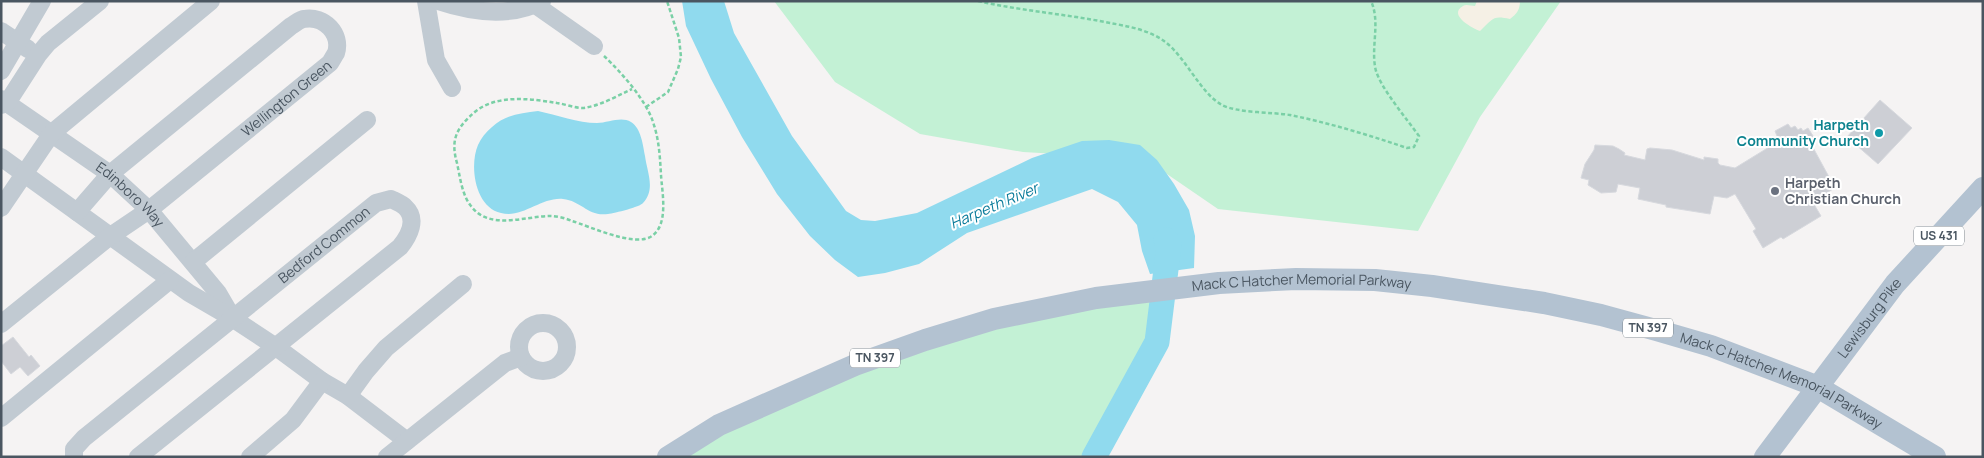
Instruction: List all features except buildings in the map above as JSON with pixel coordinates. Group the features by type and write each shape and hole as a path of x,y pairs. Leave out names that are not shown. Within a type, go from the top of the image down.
{"main road":[{"name":"Lewisburg Pike","path":"1765,457 1816,386 1895,284 1983,188"},
{"name":"Mack C Hatcher Memorial Parkway","path":"668,457 718,425 855,366 925,340 994,319 1096,298 1219,283 1296,279 1375,280 1432,286 1544,303 1601,315 1711,346 1816,386 1935,457"}],"street":[{"path":"1,71 42,1"},
{"path":"1,208 52,133 211,1"},
{"path":"426,1 436,60 452,88"},
{"path":"438,1 461,7 507,12 538,3 594,46"},
{"path":"3,102 48,43 94,3"},
{"name":"Wellington Green","path":"1,324 109,237 149,210 330,63 336,52 336,38 330,26 319,20 304,18 291,26 110,174 77,212"},
{"path":"1,31 38,55"},
{"name":"Edinboro Way","path":"3,102 52,133 110,174 149,210 218,293 232,318"},
{"path":"193,262 367,120"},
{"name":"Edinboro Way","path":"1,157 170,280 276,347 322,381 348,396 407,441"},
{"name":"Bedford Common","path":"74,457 74,449 84,438 376,202 391,199 405,207 412,216 411,227 408,237 400,247 138,457"},
{"path":"1,418 170,280"},
{"path":"348,396 386,348 463,284"},
{"path":"387,457 504,363 521,357"},
{"path":"250,457 293,420 322,381"}],"path":[{"path":"646,107 668,92 681,58 679,38 667,1"},
{"path":"978,1 1102,21 1149,33 1163,40 1177,52 1205,89 1223,105 1251,111 1292,116 1342,128 1407,148 1414,147 1419,136 1380,82 1376,70 1375,21 1374,8 1371,1"},
{"path":"594,46 609,61 632,89 646,107 653,122 657,138 662,211 660,225 651,237 631,238 550,216 506,221 484,216 471,206 465,195 454,155 454,141 463,124 478,110 506,100 521,99 584,107 601,103 632,89"}],"green space":[{"path":"774,1 1561,1 1480,117 1418,231 1218,209 1145,159 1023,152 920,134 835,82"},
{"path":"1161,290 1157,342 1094,457 668,457 925,340"}],"sand":[{"path":"1477,1 1520,1 1518,11 1510,19 1500,17 1493,19 1480,31 1463,21 1458,13 1463,6 1475,6"}],"water":[{"path":"682,1 724,1 734,33 792,136 846,211 861,220 875,221 917,213 1032,158 1082,141 1109,140 1140,145 1157,160 1174,184 1189,210 1195,236 1194,268 1150,274 1142,251 1137,225 1118,202 1092,189 967,233 919,264 885,273 858,277 835,260 810,236 777,194 742,137 711,79 686,26"},
{"path":"538,111 582,122 597,123 627,120 631,122 637,128 641,137 650,180 649,192 643,203 627,210 601,214 590,211 570,200 555,199 524,211 509,214 492,209 485,203 476,185 474,174 475,154 482,138 497,123 508,117"}],"waterway":[{"name":"Harpeth River","path":"1094,457 1157,342 1169,245 1166,240"}],"place":[{"name":"Harpeth Community Church","path":"1879,133"},
{"name":"Harpeth Christian Church","path":"1775,191"}]}
